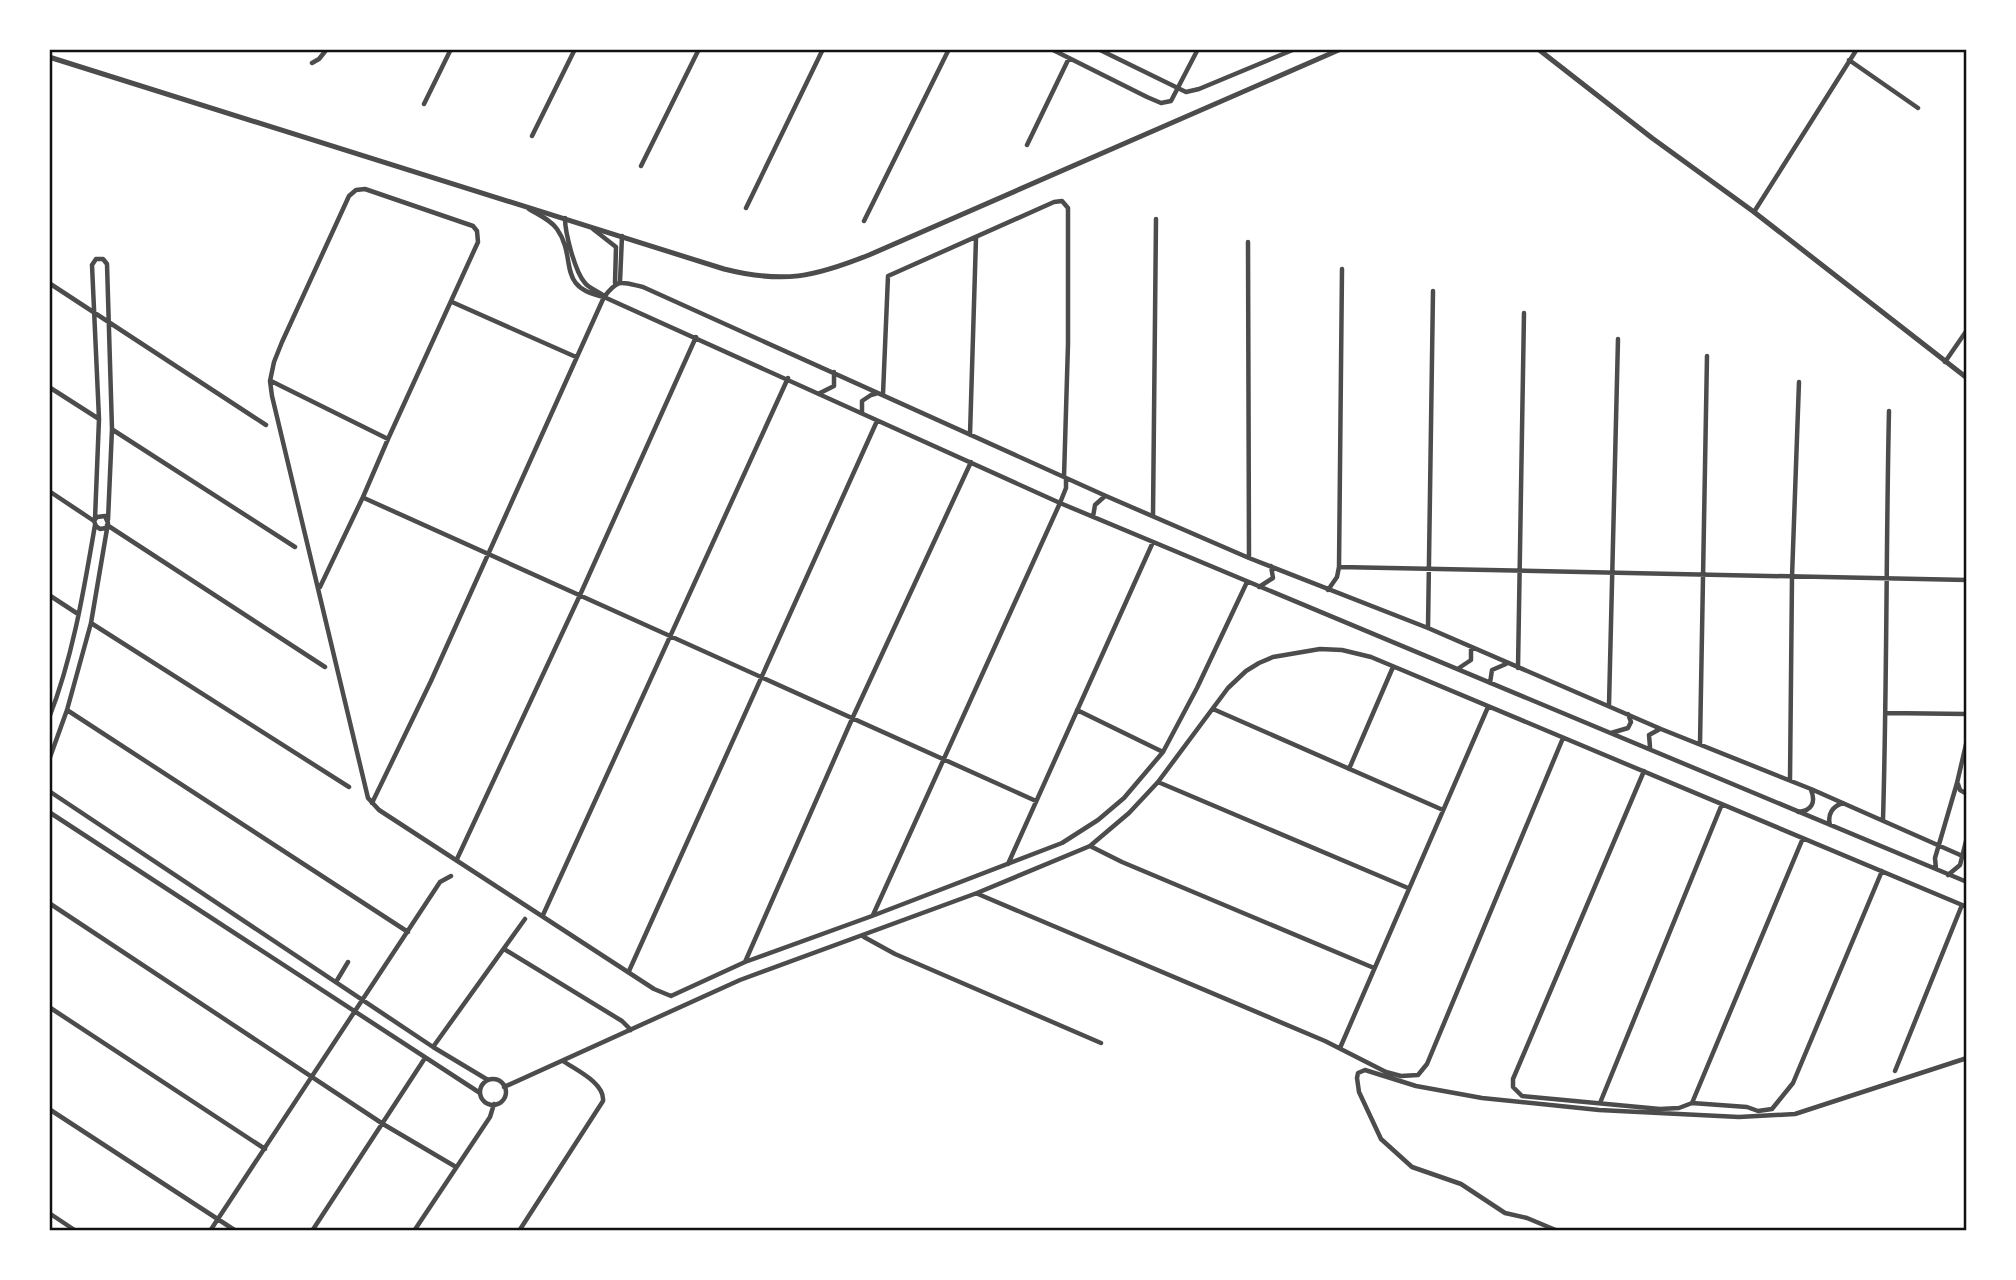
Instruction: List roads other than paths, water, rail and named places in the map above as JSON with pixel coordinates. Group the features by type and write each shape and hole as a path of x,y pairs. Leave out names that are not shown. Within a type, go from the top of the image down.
{"street":[{"path":"312,63 327,49"},
{"path":"424,104 451,49"},
{"path":"532,135 575,49"},
{"path":"641,166 699,49"},
{"path":"746,208 823,49"},
{"path":"864,221 949,49"},
{"path":"1051,49 1161,103 1171,101 1198,49"},
{"path":"1098,49 1186,92 1295,49"},
{"path":"49,57 743,274 793,277 827,271 881,250 1341,49"},
{"path":"1538,49 1652,138 1754,212 1967,378"},
{"path":"1754,212 1857,49"},
{"path":"1027,145 1069,58"},
{"path":"1849,60 1918,108"},
{"path":"320,587 478,242 477,231 473,226 365,188 356,190 349,196 282,342 270,381 281,438 320,587 366,789 372,804 654,989 671,996 745,962 1062,843 1098,820 1124,798 1163,752 1197,688 1247,582"},
{"path":"872,916 1066,488 1068,208 1062,201 1054,202 888,276 881,394"},
{"path":"520,204 551,222 559,231 573,280 577,286 593,294 788,378 1060,503 1967,883"},
{"path":"565,218 566,230 581,277 604,297"},
{"path":"1153,516 1156,219"},
{"path":"587,225 616,247 618,282"},
{"path":"372,804 431,681 604,297 618,282 622,236"},
{"path":"970,435 976,238"},
{"path":"1248,242 1249,558"},
{"path":"49,718 78,614 95,521 99,419 92,265 96,259 103,259 107,264 112,429 107,525 91,624 67,710 49,760"},
{"path":"1328,590 1337,577 1339,567 1342,269"},
{"path":"618,282 643,286 1065,478 1249,558 1428,628 1661,729 1884,820 1965,857"},
{"path":"49,283 96,313 109,325 265,425"},
{"path":"1428,628 1433,291"},
{"path":"452,302 576,357"},
{"path":"1518,668 1524,313"},
{"path":"1945,362 1967,330"},
{"path":"457,859 696,337"},
{"path":"1609,705 1618,339"},
{"path":"1700,744 1707,356"},
{"path":"819,393 834,386 834,372"},
{"path":"543,915 788,378"},
{"path":"270,381 388,439"},
{"path":"1790,780 1792,577 1799,382"},
{"path":"49,387 99,419"},
{"path":"862,413 862,401 871,395 881,394"},
{"path":"1884,820 1889,411"},
{"path":"629,971 877,421"},
{"path":"112,429 295,547"},
{"path":"745,962 852,719 971,461"},
{"path":"49,491 95,521 100,529 107,525"},
{"path":"1093,517 1095,505 1106,496"},
{"path":"363,497 1036,801"},
{"path":"95,521 102,516 107,525 325,667"},
{"path":"1007,865 1153,542"},
{"path":"1258,587 1273,578 1271,566"},
{"path":"1339,567 1967,580"},
{"path":"49,595 78,614"},
{"path":"91,624 349,787"},
{"path":"1458,669 1471,660 1471,648"},
{"path":"504,1087 740,981 863,937 1090,846 1129,813 1158,782 1228,688 1246,671 1273,657 1320,649 1342,650 1393,667 1964,906 1895,1071"},
{"path":"1490,682 1492,670 1507,663"},
{"path":"1349,769 1393,667"},
{"path":"49,698 55,702"},
{"path":"1340,1048 1488,707"},
{"path":"1213,709 1443,810"},
{"path":"67,710 408,932"},
{"path":"1077,710 1163,752"},
{"path":"1610,733 1628,728 1631,722 1628,713"},
{"path":"1886,713 1967,714"},
{"path":"1651,749 1649,735 1661,729"},
{"path":"977,893 1340,1048 1385,1072 1401,1076 1418,1075 1427,1064 1563,738"},
{"path":"1936,869 1935,858 1967,740"},
{"path":"1643,771 1513,1079 1516,1091 1527,1097 1673,1109 1692,1103 1763,1112 1772,1109 1793,1083 1882,871"},
{"path":"1158,782 1408,888"},
{"path":"1957,783 1960,790 1967,794"},
{"path":"1797,812 1812,806 1814,797 1811,789"},
{"path":"49,791 433,1047 488,1080"},
{"path":"1830,825 1829,817 1833,808 1844,803"},
{"path":"1600,1103 1722,804"},
{"path":"49,812 480,1093 486,1103 494,1104 504,1098 504,1087 495,1079 488,1080 481,1085 480,1093"},
{"path":"1948,875 1958,868 1965,857 1967,837"},
{"path":"1692,1103 1803,838"},
{"path":"1090,846 1374,968"},
{"path":"210,1231 440,882 451,876"},
{"path":"49,903 383,1124 456,1167"},
{"path":"433,1047 525,919"},
{"path":"863,937 895,954 1101,1043"},
{"path":"504,949 622,1021 631,1030"},
{"path":"336,982 348,962"},
{"path":"49,1007 265,1149"},
{"path":"312,1231 425,1058"},
{"path":"1558,1231 1527,1218 1505,1213 1461,1184 1412,1167 1381,1139 1359,1091 1358,1073 1365,1070 1416,1086 1482,1098 1599,1110 1739,1116 1795,1114 1967,1058"},
{"path":"519,1231 603,1101 600,1088 563,1061"},
{"path":"414,1231 490,1117 494,1104"},
{"path":"49,1110 236,1231"},
{"path":"49,1213 76,1231"}]}
